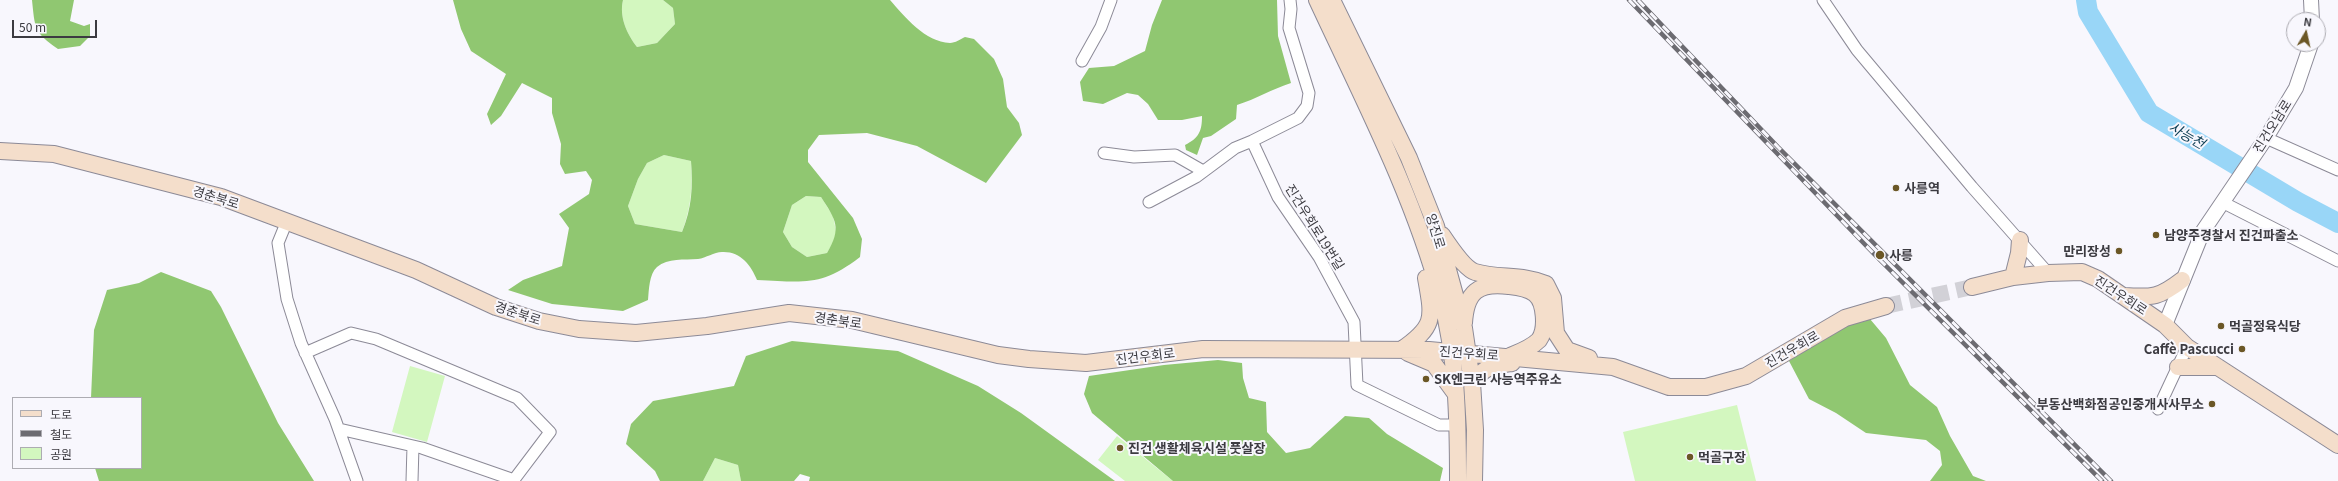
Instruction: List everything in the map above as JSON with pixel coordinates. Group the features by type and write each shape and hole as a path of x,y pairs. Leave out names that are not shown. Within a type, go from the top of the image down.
{"main road":[{"name":"양진로","path":"1317,0 1405,194 1426,251 1441,299 1451,352 1458,425 1458,481"},
{"name":"양진로","path":"1332,0 1409,158 1436,226 1464,328 1468,353 1472,382 1475,430 1474,481"},
{"name":"경춘북로","path":"0,152 54,154 221,196 416,270 496,307 539,321 579,329 636,333 707,326 789,313 852,320 998,355 1029,359"},
{"path":"1436,226 1451,248 1474,272 1533,278 1546,284 1552,298 1556,332 1567,350 1613,367"},
{"path":"2013,277 2019,253 2020,240"},
{"path":"1401,350 1420,337 1429,324 1431,309 1424,266 1426,251"},
{"name":"진건우회로","path":"1972,287 2013,277 2048,273 2082,272 2098,278 2165,325 2187,347 2219,366 2338,445"},
{"path":"2125,296 2149,298 2165,292 2182,280"},
{"path":"1464,328 1465,306 1473,292 1483,286 1496,284 1529,290 1540,300 1543,313 1544,324 1540,339 1526,350 1508,356"},
{"name":"진건우회로","path":"1029,359 1086,363 1203,349 1354,351 1401,350 1451,352 1508,356 1613,367 1669,387 1706,387 1746,376 1845,318 1886,306"},
{"path":"1401,350 1434,364 1455,393"},
{"path":"1472,382 1482,370 1491,366 1540,359"},
{"path":"2178,366 2219,366"}],"street":[{"path":"1082,61 1101,28 1112,0"},
{"path":"1149,202 1203,171 1235,148 1252,142 1298,118 1307,106 1309,92 1288,28 1291,9 1290,0"},
{"path":"1823,0 1857,50 1972,187 2048,273"},
{"path":"2311,0 2312,12"},
{"name":"진건오남로","path":"2165,325 2203,231 2223,199 2264,142 2296,88 2308,52"},
{"name":"진건우회로19번길","path":"1252,142 1278,197 1319,257 1354,322 1354,351 1357,385 1439,425 1458,425"},
{"path":"2264,142 2338,170"},
{"path":"1104,153 1134,157 1175,155 1203,171"},
{"path":"2223,199 2338,261"},
{"path":"287,221 278,243 287,299 305,353 339,429 357,481"},
{"path":"305,353 351,333 376,339 517,398 550,432 513,481 413,446 339,429"},
{"path":"2158,409 2187,347"},
{"path":"412,481 413,446"}],"green space":[{"path":"32,0 74,0 70,21 84,26 90,24 90,36 80,46 58,49 44,38 37,29"},
{"path":"453,0 623,0 623,19 630,37 637,47 657,43 675,24 673,8 663,0 890,0 916,28 932,38 941,42 950,43 956,42 965,37 974,39 994,59 1003,79 1007,107 1019,123 1022,135 986,183 917,146 867,133 819,135 808,150 808,162 853,218 862,239 860,257 846,267 823,278 800,282 757,280 752,269 739,256 728,252 719,252 698,259 676,260 661,264 652,274 648,300 623,311 552,304 508,290 523,280 562,266 569,228 559,214 589,194 592,180 586,171 565,174 560,164 561,144 552,113 552,98 522,83 501,116 491,125 487,114 506,74 471,51 461,29","holes":["664,155 691,161 692,179 690,206 682,232 635,224 628,206 638,179 647,163","806,196 821,197 833,218 836,230 832,244 827,253 807,257 792,247 783,232 792,205"]},
{"path":"623,0 663,0 673,8 675,24 657,43 637,47 630,37 623,19"},
{"path":"1162,0 1277,0 1278,36 1291,83 1237,105 1236,119 1211,136 1203,138 1197,155 1186,150 1185,145 1194,140 1199,134 1202,116 1182,120 1158,120 1148,104 1138,95 1127,93 1103,104 1083,101 1080,82 1089,68 1114,66 1145,51 1152,25"},
{"path":"664,155 691,161 691,197 682,232 635,224 628,206 638,179 647,163"},
{"path":"806,196 821,197 833,216 837,236 827,253 807,257 792,247 783,232 792,205"},
{"path":"161,272 211,291 221,307 278,423 314,481 99,481 95,469 142,469 142,397 91,397 94,330 107,290 139,283"},
{"path":"1870,319 1886,338 1910,385 1937,407 1950,436 1973,476 1986,481 1930,481 1942,465 1940,451 1926,440 1866,433 1836,413 1809,399 1789,361 1846,323"},
{"path":"792,341 898,351 978,386 1021,413 1115,481 809,481 810,477 800,474 794,481 741,481 738,465 715,458 703,481 660,481 655,471 626,444 631,424 653,401 734,386 746,356"},
{"path":"1218,360 1242,363 1243,378 1249,398 1266,402 1267,432 1286,453 1310,448 1345,416 1369,418 1387,434 1443,468 1440,481 1173,481 1092,413 1084,394 1089,376 1164,365"},
{"path":"410,366 445,376 427,442 392,432"},
{"name":"먹골구장","path":"1737,405 1756,481 1635,481 1623,432"},
{"name":"진건 생활체육시설 풋살장","path":"1117,436 1173,481 1125,481 1098,460"},
{"path":"715,458 738,465 741,481 703,481"}],"waterway":[{"name":"사능천","path":"2086,0 2088,12 2149,113 2298,202 2338,223"}],"tunnel":[{"path":"1886,306 1972,287"}],"railway":[{"path":"1629,0 1877,257 2102,481"},
{"path":"1638,0 1778,147 2111,481"}],"place":[{"name":"사릉역","path":"1896,188"},
{"name":"남양주경찰서 진건파출소","path":"2156,235"},
{"name":"만리장성","path":"2119,251"},
{"name":"사릉","path":"1880,255"},
{"name":"먹골정육식당","path":"2221,326"},
{"name":"Caffè Pascucci","path":"2242,349"},
{"name":"SK엔크린 사능역주유소","path":"1426,379"},
{"name":"부동산백화점공인중개사사무소","path":"2212,404"},
{"name":"진건 생활체육시설 풋살장","path":"1120,448"},
{"name":"먹골구장","path":"1690,457"}]}
